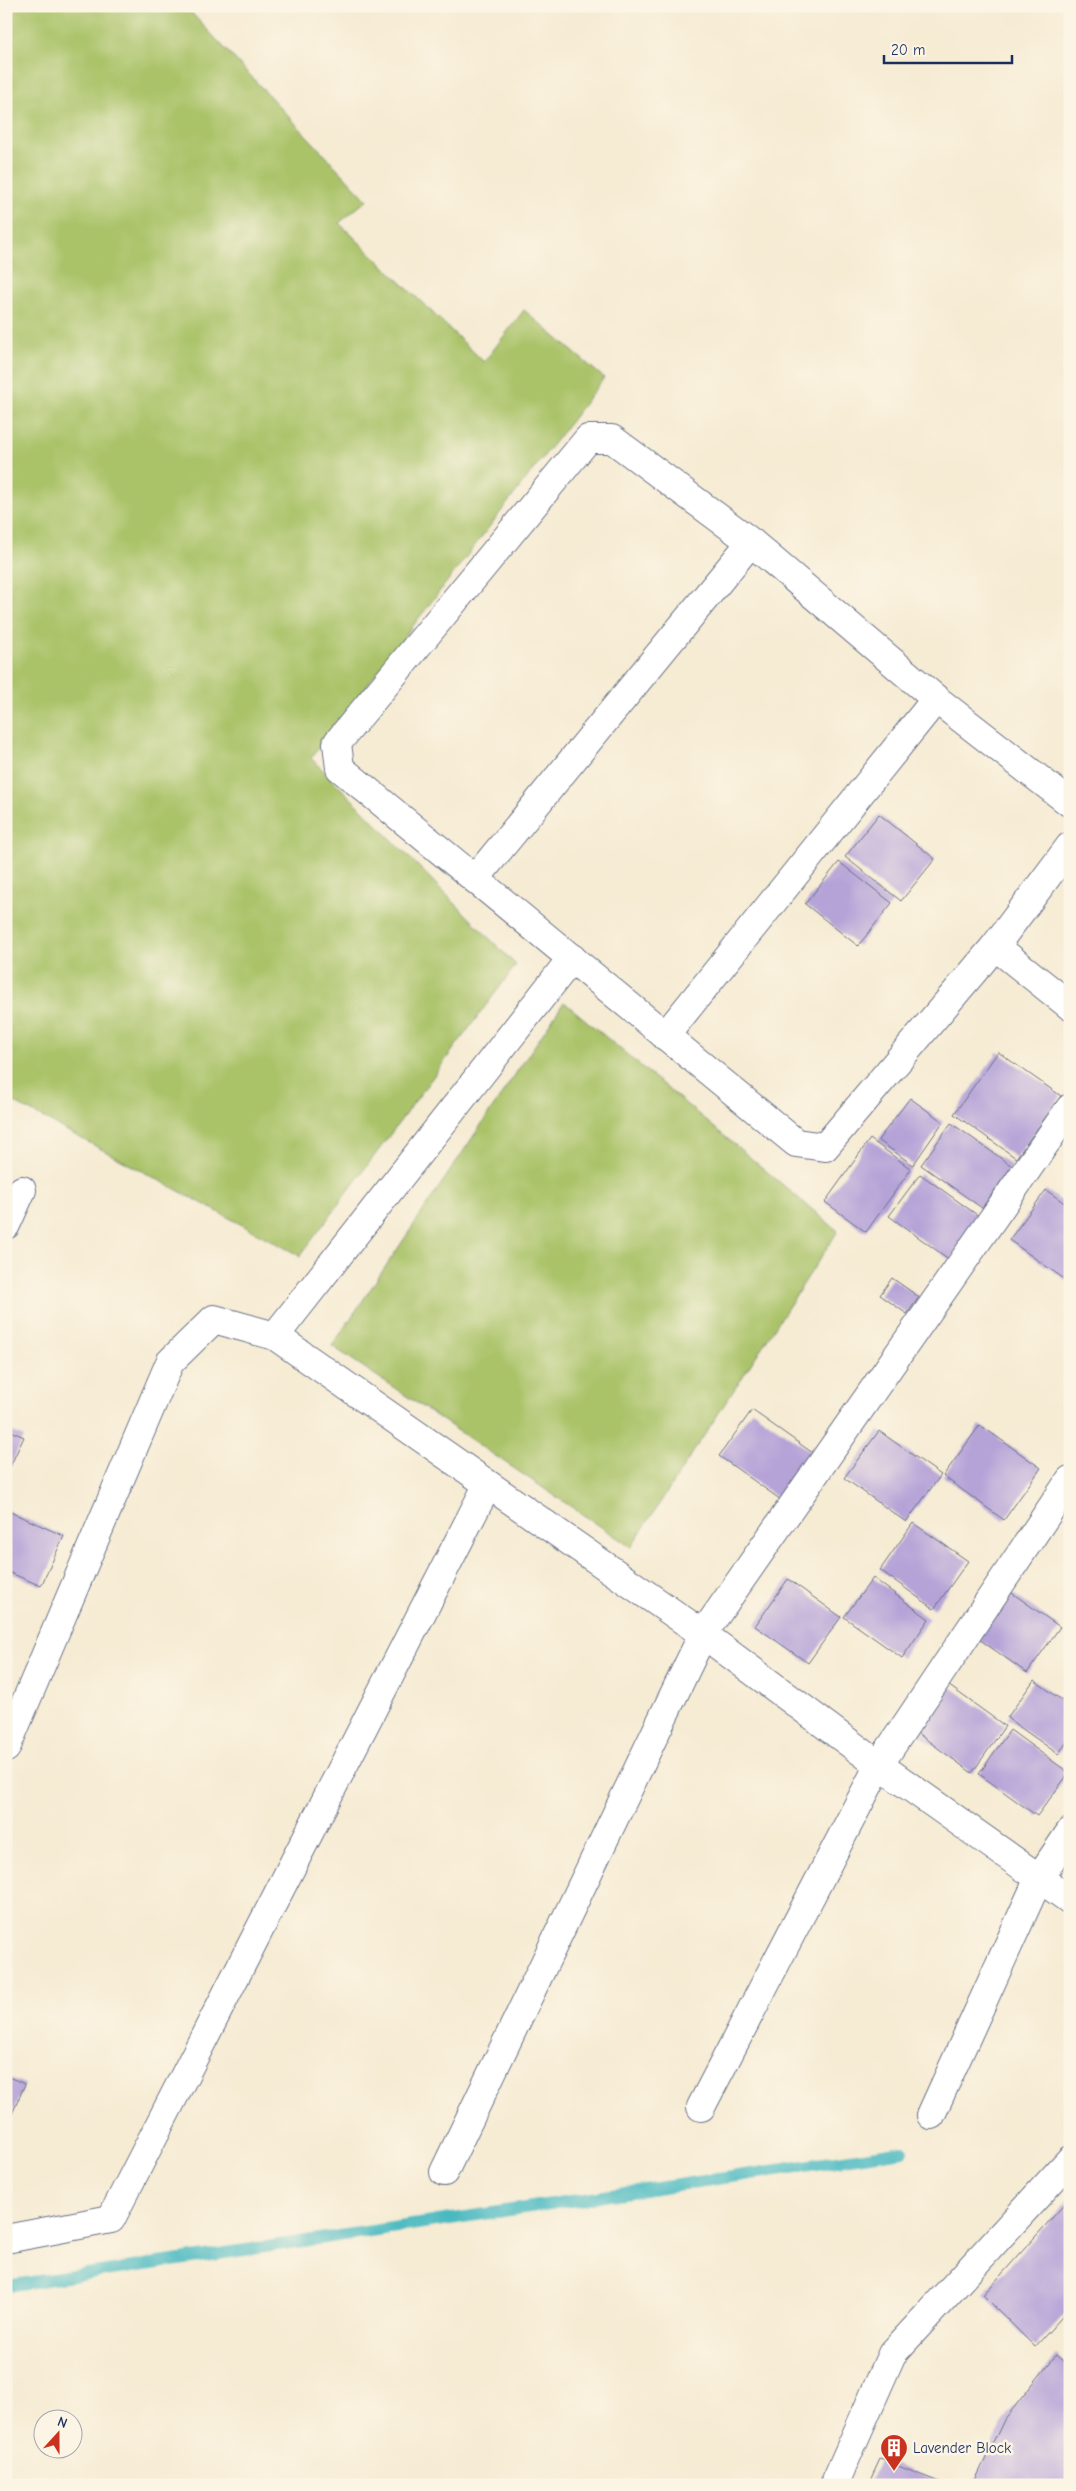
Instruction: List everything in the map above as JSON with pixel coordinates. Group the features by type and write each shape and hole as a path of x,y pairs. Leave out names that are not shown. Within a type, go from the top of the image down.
{"street":[{"path":"1070,803 936,698 751,542 612,439 588,439 337,743 340,768 796,1143 825,1147 995,946 1070,846"},
{"path":"475,879 751,542"},
{"path":"665,1036 936,698"},
{"path":"995,946 1070,1006"},
{"path":"275,1336 572,958"},
{"path":"444,2172 703,1634 1070,1108"},
{"path":"6,1225 22,1190"},
{"path":"6,1748 170,1362 214,1320 275,1336 487,1486 703,1634 878,1765 1070,1900"},
{"path":"701,2107 878,1765 1070,1480"},
{"path":"6,2239 110,2219 487,1486"},
{"path":"931,2115 1039,1878 1070,1832"},
{"path":"834,2485 892,2354 1070,2160"}],"green space":[{"path":"6,6 185,6 367,200 339,223 484,362 524,310 604,378 311,758 516,965 300,1256 6,1098"},
{"path":"564,1002 838,1231 631,1547 332,1346"}],"building":[{"path":"879,814 935,859 901,901 845,857"},
{"path":"839,862 892,903 858,946 805,904"},
{"path":"998,1052 1061,1096 1016,1158 954,1114"},
{"path":"910,1098 943,1122 913,1165 878,1140"},
{"path":"951,1123 1012,1166 982,1208 921,1165"},
{"path":"870,1139 911,1169 866,1232 825,1202"},
{"path":"920,1174 980,1217 950,1260 889,1216"},
{"path":"1046,1190 1070,1207 1070,1283 1009,1240"},
{"path":"892,1278 919,1297 907,1314 880,1295"},
{"path":"752,1410 817,1456 784,1502 719,1456"},
{"path":"980,1425 1041,1468 1004,1520 943,1476"},
{"path":"6,1429 24,1437 6,1475"},
{"path":"879,1431 941,1475 906,1522 844,1478"},
{"path":"6,1510 64,1536 41,1586 6,1571"},
{"path":"913,1523 968,1561 934,1609 880,1570"},
{"path":"873,1578 929,1619 902,1658 844,1617"},
{"path":"788,1579 841,1617 808,1663 755,1626"},
{"path":"1005,1588 1060,1627 1027,1673 972,1634"},
{"path":"1034,1680 1070,1706 1070,1738 1058,1754 1007,1718"},
{"path":"948,1685 1005,1726 972,1773 916,1732"},
{"path":"1010,1730 1069,1773 1037,1816 979,1774"},
{"path":"6,2076 25,2084 6,2128"},
{"path":"1070,2198 1070,2308 1035,2347 983,2295"},
{"path":"1056,2355 1070,2367 1070,2474 1065,2485 973,2485 1004,2420"},
{"name":"Lavender Block","path":"880,2459 947,2485 868,2485"}],"waterway":[{"path":"6,2286 903,2151"}],"place":[{"name":"Lavender Block","path":"894,2472"}]}
